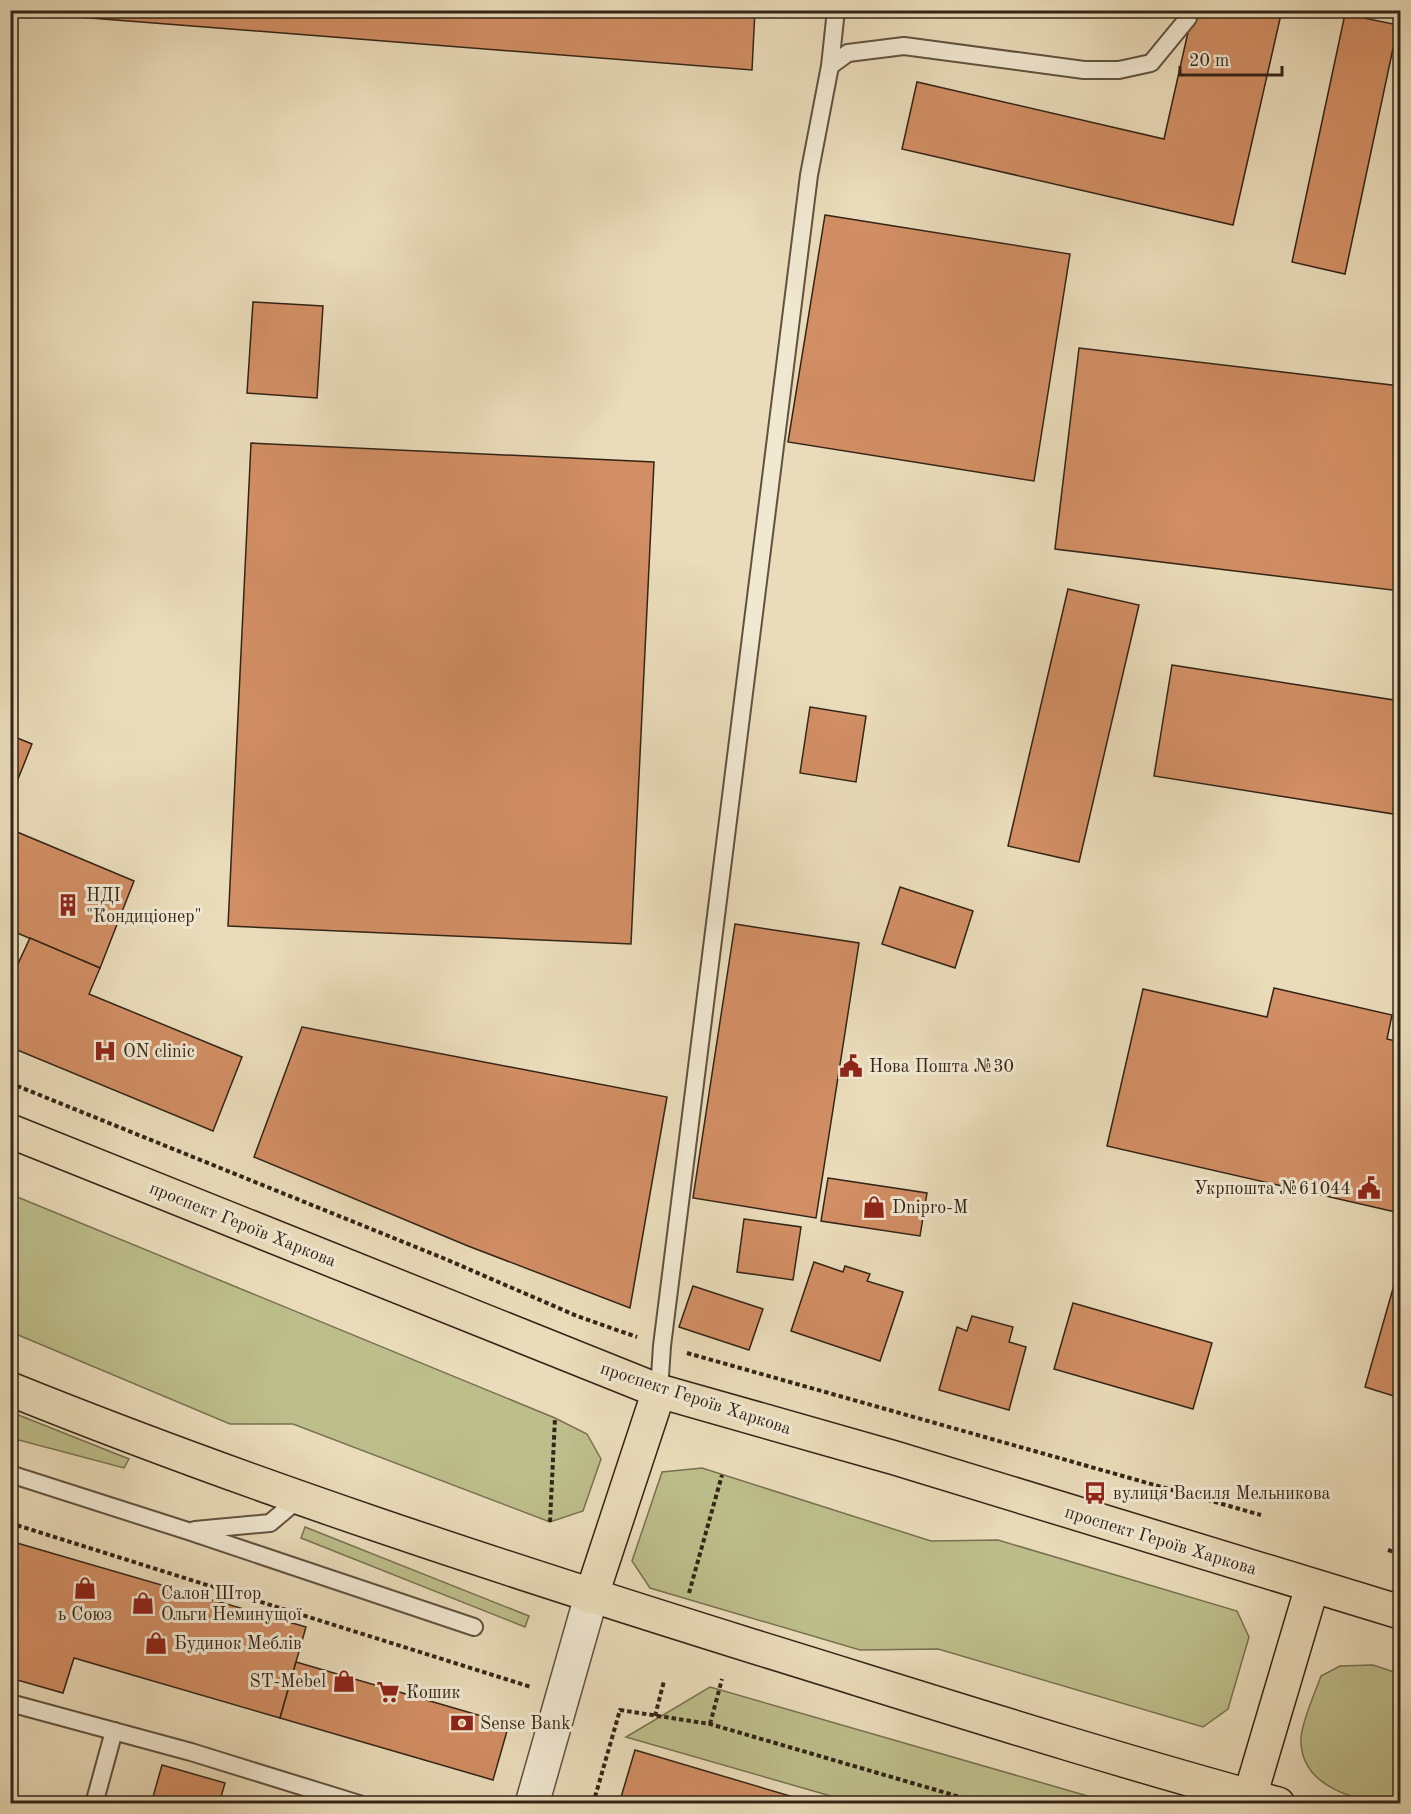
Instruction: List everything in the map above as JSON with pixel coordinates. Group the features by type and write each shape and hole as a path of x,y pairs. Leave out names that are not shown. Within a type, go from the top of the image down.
{"main road":[{"name":"проспект Героїв Харкова","path":"10,1131 659,1391 895,1458 1312,1587 1401,1611"},
{"path":"10,1389 147,1444 591,1597 1076,1747 1264,1800 1312,1587"},
{"path":"591,1597 659,1391"}],"street":[{"path":"532,1803 591,1597"}],"lane":[{"path":"659,1391 662,1346 809,175 830,66 836,10"},
{"path":"830,66 848,54 904,46 1084,70 1119,70 1151,63 1188,18 1188,10"},
{"path":"10,1474 474,1627"},
{"path":"188,1531 270,1523 301,1497"},
{"path":"10,1703 359,1803"},
{"path":"94,1803 114,1731"}],"path":[{"path":"10,1083 443,1258 577,1316 662,1346 1261,1515"},
{"path":"550,1521 555,1418"},
{"path":"688,1598 723,1475"},
{"path":"10,1523 514,1683 541,1689"},
{"path":"1388,1550 1401,1554"},
{"path":"710,1724 723,1679"},
{"path":"655,1716 664,1681"},
{"path":"593,1803 620,1710 710,1724 984,1803"}],"green space":[{"path":"10,1194 555,1418 587,1434 601,1459 583,1511 550,1522 293,1424 230,1424 11,1332"},
{"path":"10,1412 129,1459 124,1468 11,1438"},
{"path":"702,1468 931,1541 998,1540 1237,1611 1249,1637 1228,1709 1203,1727 938,1649 860,1650 650,1588 632,1561 662,1472"},
{"path":"305,1527 529,1616 525,1627 301,1538"},
{"path":"1373,1665 1400,1674 1400,1803 1368,1800 1335,1790 1321,1781 1310,1769 1303,1755 1302,1731 1321,1676 1340,1666"},
{"path":"710,1687 1112,1803 855,1803 626,1737"}],"building":[{"path":"66,10 755,10 752,70 65,16"},
{"path":"1193,10 1282,10 1233,225 902,149 917,82 1164,139"},
{"path":"1345,14 1398,25 1345,274 1292,262"},
{"path":"825,215 1070,254 1034,481 788,442"},
{"path":"253,302 323,306 317,398 247,393"},
{"path":"1079,348 1400,386 1400,591 1055,549"},
{"path":"251,443 654,462 631,944 228,926"},
{"path":"1068,589 1139,605 1079,862 1008,846"},
{"path":"1172,665 1400,701 1400,815 1154,776"},
{"path":"810,707 866,716 856,782 800,773"},
{"path":"10,735 32,744 10,799"},
{"name":"НДІ \"Кондиціонер\"","path":"10,829 134,881 100,968 10,930"},
{"path":"900,887 973,911 955,968 882,944"},
{"path":"735,924 859,943 816,1218 693,1198"},
{"path":"30,938 100,968 89,994 242,1057 213,1131 10,1047 10,981"},
{"path":"1274,988 1392,1015 1387,1039 1400,1042 1400,1213 1107,1146 1143,989 1267,1017"},
{"path":"302,1027 667,1097 630,1308 468,1246 254,1157"},
{"name":"Dnipro-M","path":"828,1178 927,1193 920,1236 821,1221"},
{"path":"744,1219 801,1227 793,1280 737,1272"},
{"path":"814,1262 843,1272 845,1266 870,1274 867,1281 903,1292 880,1361 791,1331"},
{"path":"1398,1271 1400,1272 1400,1398 1365,1387"},
{"path":"693,1286 763,1309 749,1350 679,1327"},
{"path":"1073,1303 1212,1343 1193,1409 1054,1369"},
{"path":"972,1316 1013,1327 1009,1342 1026,1347 1009,1410 939,1390 957,1327 967,1331"},
{"name":"Будинок Меблів","path":"10,1541 306,1627 280,1718 74,1658 63,1693 10,1678"},
{"path":"296,1662 509,1724 493,1780 280,1718"},
{"path":"635,1750 817,1804 619,1804"},
{"path":"162,1765 225,1783 219,1804 151,1804"}],"place":[{"name":"НДІ \"Кондиціонер\"","path":"68,905"},
{"name":"ON clinic","path":"105,1051"},
{"name":"Нова Пошта №30","path":"851,1066"},
{"name":"Укрпошта №61044","path":"1369,1188"},
{"name":"Dnipro-M","path":"874,1207"},
{"name":"вулиця Василя Мельникова","path":"1095,1493"},
{"name":"ь Союз","path":"85,1588"},
{"name":"Салон Штор Ольги Неминущої","path":"143,1603"},
{"name":"Будинок Меблів","path":"156,1643"},
{"name":"ST-Mebel","path":"344,1681"},
{"name":"Кошик","path":"388,1692"},
{"name":"Sense Bank","path":"462,1723"}]}
